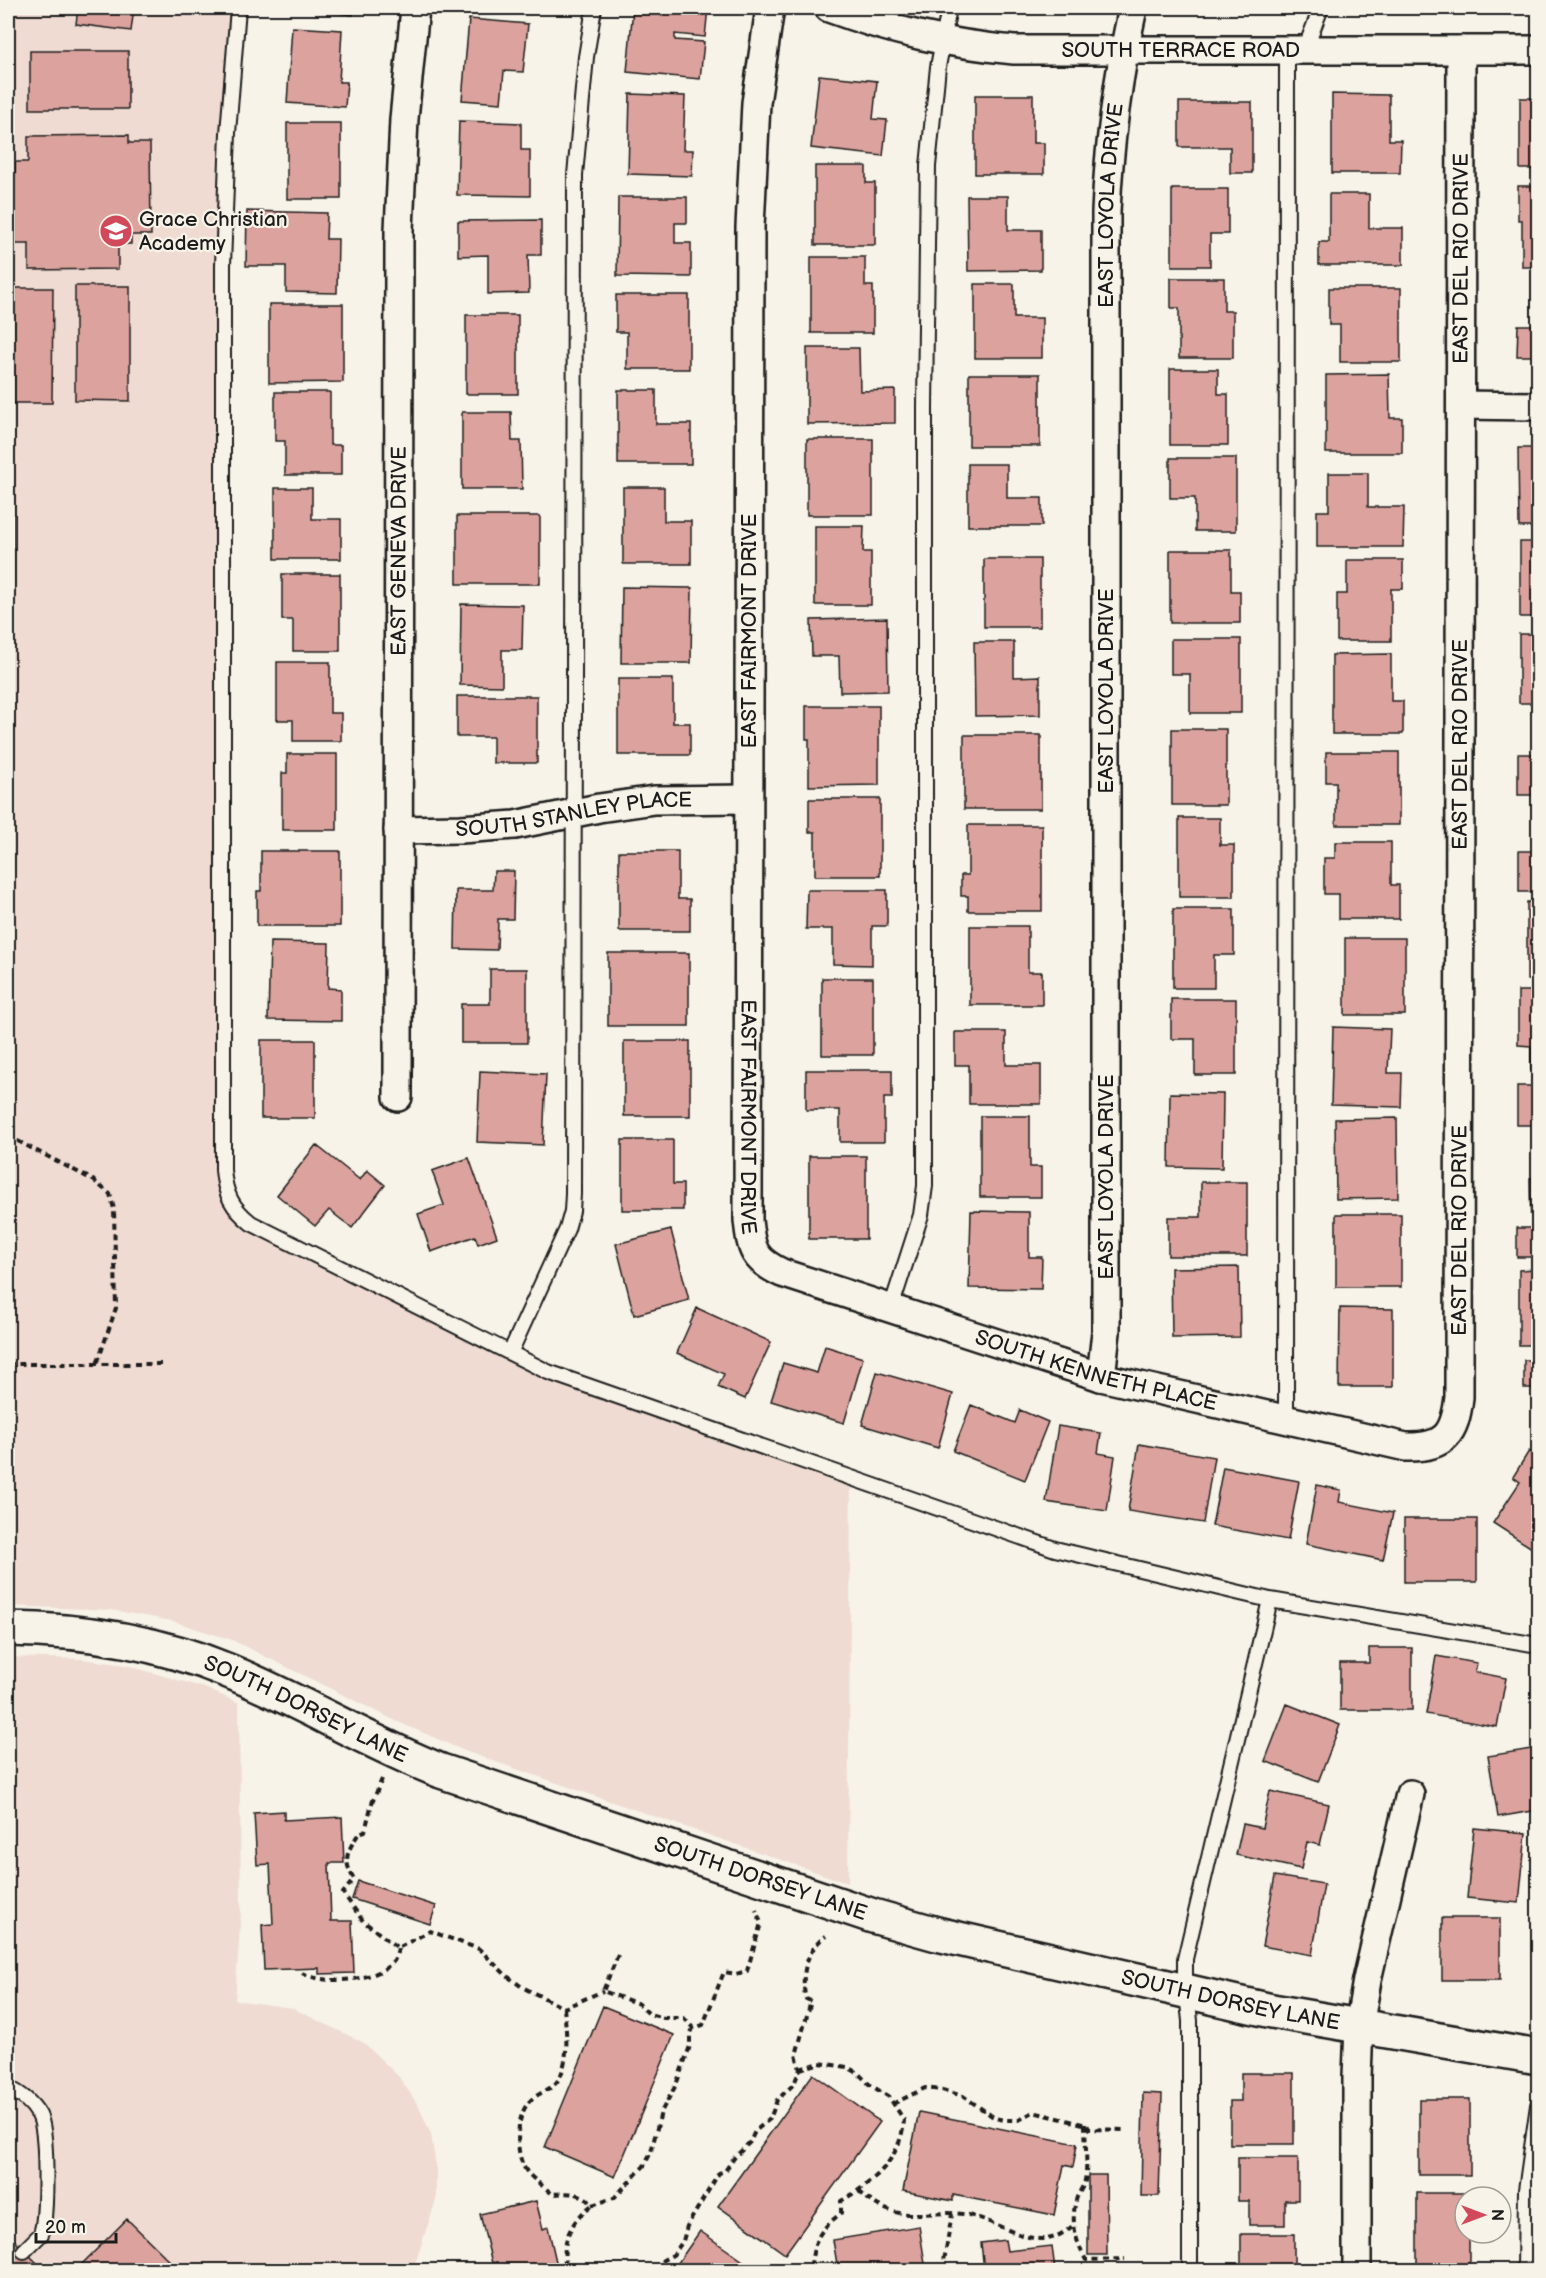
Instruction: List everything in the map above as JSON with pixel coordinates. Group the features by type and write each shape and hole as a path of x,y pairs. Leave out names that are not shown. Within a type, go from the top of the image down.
{"street":[{"name":"EAST GENEVA DRIVE","path":"398,1097 399,230 404,119 415,8"},
{"name":"EAST FAIRMONT DRIVE","path":"755,1254 750,1239 748,1220 750,227 756,103 770,8"},
{"name":"SOUTH TERRACE ROAD","path":"829,8 899,32 977,47 1014,50 1539,50"},
{"name":"EAST LOYOLA DRIVE","path":"1101,1377 1106,1332 1106,212 1110,133 1133,8"},
{"name":"EAST DEL RIO DRIVE","path":"1446,1437 1453,1426 1459,1397 1461,50"},
{"path":"1461,405 1539,406"},
{"name":"SOUTH STANLEY PLACE","path":"398,830 486,828 627,803 748,799"},
{"name":"SOUTH KENNETH PLACE","path":"755,1254 767,1266 782,1273 1101,1377 1406,1447 1435,1444 1446,1437"},
{"name":"SOUTH DORSEY LANE","path":"8,1629 96,1635 164,1648 232,1672 384,1746 441,1771 826,1900 937,1934 1272,2011 1539,2057"},
{"path":"1357,2271 1359,2027 1367,1980 1410,1794"}],"lane":[{"path":"238,8 228,133 223,265 224,1185 229,1201 238,1213 251,1223 548,1372 1056,1549 1270,1600 1539,1645"},
{"path":"510,1353 567,1229 572,1211 575,175 586,57 594,8"},
{"path":"891,1308 921,1215 925,1186 927,166 942,40 949,8"},
{"path":"1286,1418 1296,49 1321,8"},
{"path":"1190,2271 1190,2021 1185,1959 1270,1600"},
{"path":"8,2088 15,2091 34,2108 39,2116 44,2135 43,2226 41,2234 24,2251"},
{"path":"1525,2271 1526,2190 1539,2105"}],"path":[{"path":"8,1136 93,1180 110,1194 114,1209 116,1308 97,1364"},
{"path":"8,1364 164,1364"},
{"path":"382,1779 372,1803 365,1831 358,1833 348,1852 347,1867 354,1879 343,1893 363,1921 398,1948"},
{"path":"693,2028 703,2025 723,1972 736,1974 747,1971 761,1923 756,1910"},
{"path":"302,1973 313,1979 353,1979 374,1974 394,1961 398,1948 430,1931 479,1949 522,1987 564,2008"},
{"path":"655,2271 663,2260 673,2255 684,2241 687,2226 719,2172 725,2171 750,2142 755,2131 770,2119 777,2100 794,2084 800,2069 796,2055 811,2001 806,1999 802,1985 810,1954 816,1943 826,1936"},
{"path":"603,1991 618,1954"},
{"path":"564,2008 603,1991 639,2004 649,2014 664,2018 684,2018 693,2028"},
{"path":"564,2008 567,2046 561,2074 552,2088 530,2100 521,2118 518,2145 523,2167 552,2194 573,2193 589,2200 592,2205"},
{"path":"566,2271 563,2254 568,2233 578,2216 592,2205 614,2198 644,2166 651,2152 661,2112 676,2085 690,2046 693,2028"},
{"path":"800,2069 820,2063 847,2067 889,2097 904,2120 898,2148 883,2168 859,2191 841,2200 841,2213 825,2226 814,2242 811,2264 815,2271"},
{"path":"893,2104 925,2088 963,2096 995,2118 1004,2121 1019,2121 1033,2112 1085,2124 1089,2129 1126,2130"},
{"path":"1085,2124 1085,2181 1077,2196 1074,2212 1074,2224 1080,2249 1086,2260 1125,2259"},
{"path":"859,2191 877,2206 895,2212 918,2215 963,2214 999,2227 1045,2239 1063,2233 1074,2224"},
{"path":"944,2271 952,2214"}],"shaded area":[{"path":"8,8 238,8 228,133 223,1170 238,1213 548,1372 851,1478 848,1883 467,1752 396,1721 232,1640 172,1621 112,1610 8,1606"},
{"path":"8,1657 82,1659 126,1665 205,1688 239,1703 241,1912 235,2000 292,2008 364,2043 399,2077 418,2105 431,2134 436,2167 436,2200 413,2270 8,2270"}],"building":[{"path":"78,8 134,8 131,31 76,24"},
{"path":"290,8 354,8 353,15"},
{"path":"496,8 541,8 541,11"},
{"path":"633,8 708,8 705,37 675,34 675,40 704,42 700,79 627,72"},
{"path":"469,19 528,24 523,72 504,71 501,103 462,100"},
{"path":"292,27 342,30 339,82 347,82 345,107 287,103"},
{"path":"30,51 128,51 128,109 30,109"},
{"path":"819,75 877,81 873,119 887,120 883,156 811,148"},
{"path":"630,94 685,96 683,150 693,150 692,176 628,174"},
{"path":"1332,94 1389,95 1389,140 1401,140 1400,173 1332,173"},
{"path":"975,95 1033,95 1033,143 1044,143 1044,174 975,174"},
{"path":"1520,98 1538,98 1538,169 1520,169"},
{"path":"1179,102 1252,102 1252,173 1230,173 1230,147 1179,147"},
{"path":"459,121 521,123 521,150 530,150 530,196 457,195"},
{"path":"287,123 341,123 341,199 287,199"},
{"path":"129,135 129,143 150,143 151,235 131,235 131,244 118,244 118,269 29,270 29,244 15,244 15,235 8,235 8,173 15,173 15,162 28,162 28,136"},
{"path":"815,166 866,166 866,183 875,183 875,245 815,245"},
{"path":"1518,186 1538,186 1538,267 1522,267 1522,220 1518,220"},
{"path":"1172,189 1228,189 1228,234 1210,234 1210,266 1172,266"},
{"path":"1329,194 1369,194 1369,228 1403,228 1403,265 1319,265 1319,242 1329,242"},
{"path":"967,196 1008,196 1008,230 1041,230 1041,270 968,271"},
{"path":"618,197 687,197 687,223 675,223 675,243 691,243 691,277 617,276"},
{"path":"247,211 327,213 326,239 338,239 337,293 286,292 286,266 246,266"},
{"path":"541,220 541,255 528,255 529,293 488,294 488,255 458,256 458,221"},
{"path":"811,257 865,257 865,286 873,286 873,333 811,333"},
{"path":"1171,278 1224,278 1224,311 1233,311 1233,358 1179,358 1179,308 1171,308"},
{"path":"1537,282 1538,356 1517,356 1518,325 1537,325"},
{"path":"975,284 1014,284 1014,318 1042,318 1042,358 975,358"},
{"path":"75,286 130,286 130,401 75,400"},
{"path":"8,288 53,288 52,403 8,403"},
{"path":"1329,288 1401,288 1401,362 1340,362 1340,325 1329,325"},
{"path":"616,295 689,295 689,369 627,369 627,332 616,332"},
{"path":"269,304 343,304 343,382 269,383"},
{"path":"466,315 518,315 518,394 466,394"},
{"path":"807,348 859,348 860,391 895,390 895,423 807,424"},
{"path":"1170,369 1218,369 1218,394 1228,394 1228,445 1170,445"},
{"path":"969,374 1040,374 1040,446 969,446"},
{"path":"1389,374 1390,418 1402,418 1402,453 1326,453 1326,375"},
{"path":"618,390 656,390 656,424 691,424 691,464 618,464"},
{"path":"275,392 330,392 330,445 341,445 341,475 285,475 285,441 275,441"},
{"path":"462,412 511,412 512,441 521,441 522,489 462,489"},
{"path":"807,439 873,439 873,515 807,515"},
{"path":"1518,448 1538,448 1538,527 1519,527"},
{"path":"1170,458 1236,458 1236,531 1195,531 1195,498 1170,498"},
{"path":"968,464 1007,464 1007,498 1042,498 1042,526 968,526"},
{"path":"8,473 13,474 13,622 8,623"},
{"path":"1329,473 1368,473 1368,507 1404,507 1403,547 1317,547 1317,511 1329,511"},
{"path":"623,487 664,487 664,521 691,521 691,564 623,564"},
{"path":"275,488 312,488 312,519 341,519 341,559 275,559"},
{"path":"457,516 540,516 540,584 457,584"},
{"path":"815,526 864,526 863,552 871,552 871,605 815,605"},
{"path":"1520,542 1538,542 1538,617 1520,617"},
{"path":"1170,550 1231,550 1231,591 1240,591 1240,623 1170,623"},
{"path":"984,559 1040,559 1040,627 984,627"},
{"path":"1347,560 1403,560 1403,589 1391,589 1391,641 1337,641 1337,594 1347,594"},
{"path":"282,574 340,574 340,651 293,651 293,620 282,620"},
{"path":"622,587 692,588 691,663 621,663"},
{"path":"461,604 523,605 522,650 502,650 502,686 460,685"},
{"path":"887,618 888,691 840,692 839,656 812,656 811,620"},
{"path":"1519,634 1538,634 1538,703 1519,703"},
{"path":"1171,639 1241,639 1241,713 1190,713 1190,674 1171,674"},
{"path":"974,642 1014,642 1014,677 1040,676 1040,715 975,716"},
{"path":"1391,654 1391,701 1403,701 1403,734 1332,734 1332,655"},
{"path":"277,662 330,662 330,713 341,713 341,741 293,741 293,720 277,720"},
{"path":"618,679 673,679 673,723 690,723 690,755 618,755"},
{"path":"457,696 537,696 537,763 493,763 493,737 457,737"},
{"path":"806,706 879,706 879,785 809,786"},
{"path":"1172,729 1226,729 1226,805 1172,805"},
{"path":"964,735 1041,735 1041,809 964,809"},
{"path":"1326,752 1399,752 1399,825 1336,825 1336,782 1326,782"},
{"path":"287,754 337,754 337,830 282,830 282,773 287,773"},
{"path":"1518,754 1538,754 1538,795 1518,795"},
{"path":"809,799 880,799 880,876 815,876 815,832 809,832"},
{"path":"1179,818 1220,818 1220,845 1234,845 1234,897 1179,897"},
{"path":"968,825 1042,825 1042,911 968,911 968,896 961,896 961,875 968,875"},
{"path":"1335,842 1391,842 1391,885 1399,885 1399,919 1339,919 1339,894 1324,894 1324,858 1335,858"},
{"path":"261,851 340,851 340,926 257,926 257,891 261,891"},
{"path":"619,851 678,851 678,899 690,899 690,931 619,931"},
{"path":"1519,851 1538,851 1538,892 1519,892"},
{"path":"494,871 514,871 513,919 498,919 497,950 455,949 456,890 493,890"},
{"path":"807,890 887,890 887,926 872,926 872,965 833,964 833,929 806,929"},
{"path":"1527,902 1538,902 1538,980 1527,980"},
{"path":"1173,909 1234,909 1234,955 1214,955 1214,988 1173,988"},
{"path":"970,926 1028,926 1028,972 1042,972 1042,1005 970,1005"},
{"path":"1345,938 1405,938 1405,1015 1345,1015"},
{"path":"270,942 329,943 328,988 341,989 341,1021 268,1020"},
{"path":"608,953 689,953 689,1026 608,1026"},
{"path":"490,969 527,969 527,1043 461,1043 461,1004 490,1004"},
{"path":"822,978 873,978 873,1055 822,1055"},
{"path":"1518,991 1538,991 1538,1070 1531,1070 1531,1046 1518,1045"},
{"path":"1171,999 1236,999 1236,1075 1195,1075 1195,1039 1171,1039"},
{"path":"1333,1027 1390,1029 1388,1073 1402,1073 1401,1107 1331,1105"},
{"path":"955,1032 1006,1032 1006,1065 1041,1065 1041,1104 969,1104 969,1065 955,1065"},
{"path":"261,1040 315,1040 315,1118 261,1118"},
{"path":"624,1041 690,1041 690,1116 624,1116"},
{"path":"806,1070 892,1070 892,1098 884,1098 884,1142 840,1142 840,1110 806,1110"},
{"path":"480,1071 546,1074 543,1145 477,1142"},
{"path":"1517,1086 1538,1086 1538,1125 1517,1125"},
{"path":"1170,1093 1223,1094 1222,1168 1169,1167"},
{"path":"980,1116 1030,1116 1030,1167 1041,1167 1041,1197 980,1197"},
{"path":"1397,1118 1398,1198 1336,1199 1335,1119"},
{"path":"622,1140 673,1140 673,1184 683,1184 683,1210 622,1210"},
{"path":"316,1145 360,1180 367,1170 385,1185 352,1228 329,1210 315,1226 277,1195"},
{"path":"809,1156 866,1156 866,1239 809,1239"},
{"path":"469,1158 497,1237 478,1244 475,1236 431,1252 418,1214 444,1205 432,1171"},
{"path":"1530,1178 1538,1178 1538,1257 1517,1257 1517,1228 1531,1228"},
{"path":"1201,1182 1247,1182 1247,1256 1168,1256 1168,1217 1201,1217"},
{"path":"971,1211 1029,1212 1029,1257 1042,1257 1041,1289 969,1288"},
{"path":"1336,1214 1401,1214 1401,1287 1336,1287"},
{"path":"671,1230 689,1300 634,1315 616,1244"},
{"path":"1239,1267 1240,1337 1172,1338 1171,1268"},
{"path":"1538,1269 1538,1345 1519,1345 1519,1270"},
{"path":"697,1308 771,1342 745,1399 718,1387 724,1374 677,1353"},
{"path":"1340,1308 1393,1309 1393,1387 1339,1387"},
{"path":"825,1346 863,1358 844,1423 771,1401 783,1363 817,1373"},
{"path":"1524,1360 1538,1360 1538,1439 1534,1439 1534,1388 1524,1388"},
{"path":"877,1372 953,1394 938,1448 862,1425"},
{"path":"971,1405 1015,1423 1020,1410 1048,1422 1025,1480 953,1451"},
{"path":"1058,1426 1101,1433 1098,1453 1115,1456 1107,1511 1046,1502"},
{"path":"1139,1444 1214,1457 1203,1523 1128,1511"},
{"path":"1529,1451 1538,1457 1538,1552 1493,1523 1520,1482 1513,1477"},
{"path":"1223,1467 1299,1481 1288,1540 1212,1526"},
{"path":"1317,1485 1341,1490 1339,1502 1393,1513 1383,1560 1306,1544"},
{"path":"1404,1519 1477,1519 1477,1582 1404,1582"},
{"path":"1369,1648 1412,1648 1412,1710 1340,1710 1340,1663 1369,1663"},
{"path":"1436,1656 1477,1663 1475,1672 1506,1678 1497,1727 1426,1714"},
{"path":"1287,1704 1340,1725 1318,1782 1265,1761"},
{"path":"1538,1748 1538,1810 1498,1817 1488,1756"},
{"path":"1270,1791 1329,1804 1320,1845 1307,1842 1301,1869 1236,1855 1243,1824 1262,1828"},
{"path":"284,1811 284,1820 342,1817 344,1863 329,1863 331,1921 352,1921 354,1973 319,1974 319,1968 264,1970 262,1925 273,1924 270,1864 257,1865 254,1813"},
{"path":"1474,1828 1526,1833 1519,1903 1467,1898"},
{"path":"1275,1876 1324,1884 1312,1955 1262,1946"},
{"path":"358,1881 436,1906 430,1924 352,1899"},
{"path":"1442,1918 1500,1918 1500,1980 1442,1980"},
{"path":"603,2006 674,2035 615,2177 545,2147"},
{"path":"1241,2073 1294,2073 1294,2144 1230,2144 1230,2101 1241,2101"},
{"path":"813,2074 880,2122 785,2254 718,2206"},
{"path":"1143,2093 1162,2094 1159,2196 1141,2196"},
{"path":"1419,2099 1470,2099 1470,2175 1419,2175"},
{"path":"919,2112 1077,2144 1073,2167 1064,2165 1054,2215 953,2195 953,2201 903,2191"},
{"path":"1238,2158 1298,2158 1298,2200 1285,2200 1285,2225 1249,2225 1249,2201 1238,2201"},
{"path":"1088,2175 1106,2175 1107,2255 1088,2255"},
{"path":"1417,2193 1453,2193 1453,2245 1469,2245 1469,2264 1417,2264"},
{"path":"536,2201 543,2229 548,2227 558,2270 499,2270 497,2262 492,2263 480,2214"},
{"path":"127,2219 179,2270 76,2270"},
{"path":"919,2226 926,2270 838,2270 833,2240"},
{"path":"700,2231 756,2270 673,2270"},
{"path":"8,2234 44,2270 8,2270"},
{"path":"1241,2234 1294,2234 1294,2270 1241,2270"},
{"path":"1005,2240 1007,2251 1052,2246 1055,2270 984,2270 981,2243"}],"place":[{"name":"Grace Christian Academy","path":"116,231"}]}
